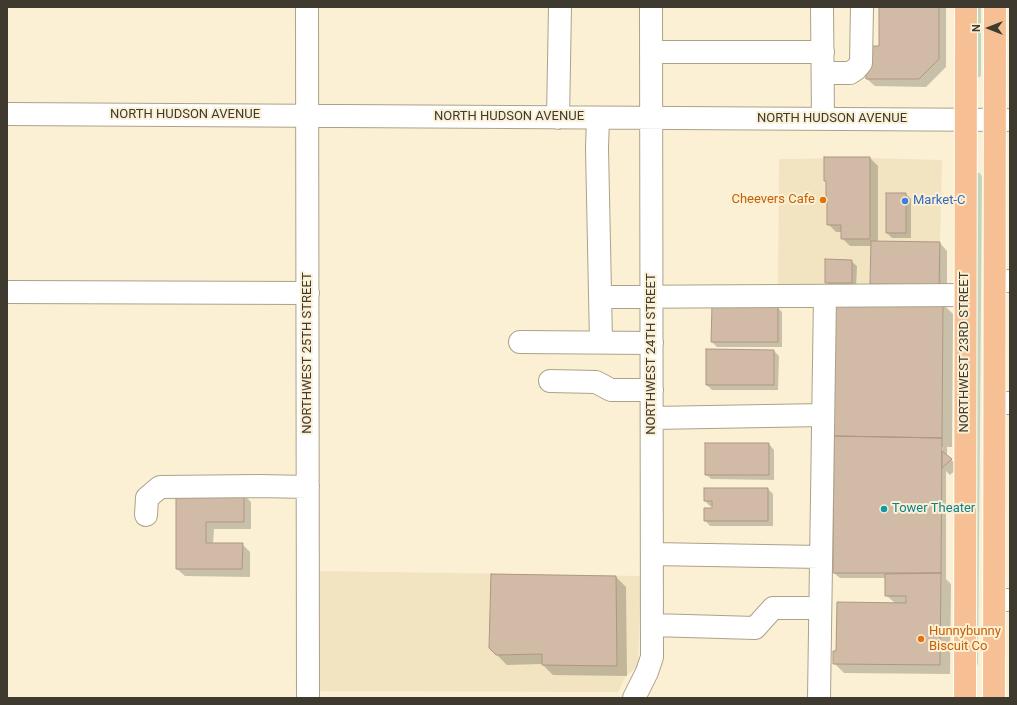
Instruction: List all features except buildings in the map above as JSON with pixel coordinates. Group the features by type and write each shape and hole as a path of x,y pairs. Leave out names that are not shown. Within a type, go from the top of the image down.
{"main road":[{"name":"NORTHWEST 23RD STREET","path":"965,698 966,7"},
{"path":"994,698 1002,600 1003,281 1003,120 995,7"}],"street":[{"name":"NORTHWEST 25TH STREET","path":"307,7 308,698"},
{"path":"558,118 560,7"},
{"name":"NORTHWEST 24TH STREET","path":"634,698 647,672 652,657 651,7"},
{"path":"822,7 823,119"},
{"path":"651,52 823,62 850,73 861,63 862,7"},
{"name":"NORTH HUDSON AVENUE","path":"7,114 1003,120"},
{"path":"598,118 596,148 601,342"},
{"path":"7,292 308,293"},
{"path":"600,297 965,295"},
{"path":"819,698 825,296"},
{"path":"520,342 652,343"},
{"path":"550,381 596,382 611,390 652,390"},
{"path":"652,418 823,415"},
{"path":"146,515 147,498 160,488 259,486 308,487"},
{"path":"652,554 821,557"},
{"path":"652,625 755,628 773,608 820,608"}],"shaded area":[{"path":"869,158 942,160 940,242 941,286 867,288 778,285 779,159"},
{"path":"319,571 641,576 638,666 626,676 618,692 319,691"}],"green space":[{"path":"975,7 981,7 981,75 977,78 975,77"},
{"path":"980,173 982,177 978,665 976,664 975,175"}],"place":[{"name":"Cheevers Cafe","path":"823,200"},
{"name":"Market-C","path":"905,201"},
{"name":"Tower Theater","path":"884,509"},
{"name":"Hunnybunny Biscuit Co","path":"921,639"}]}
